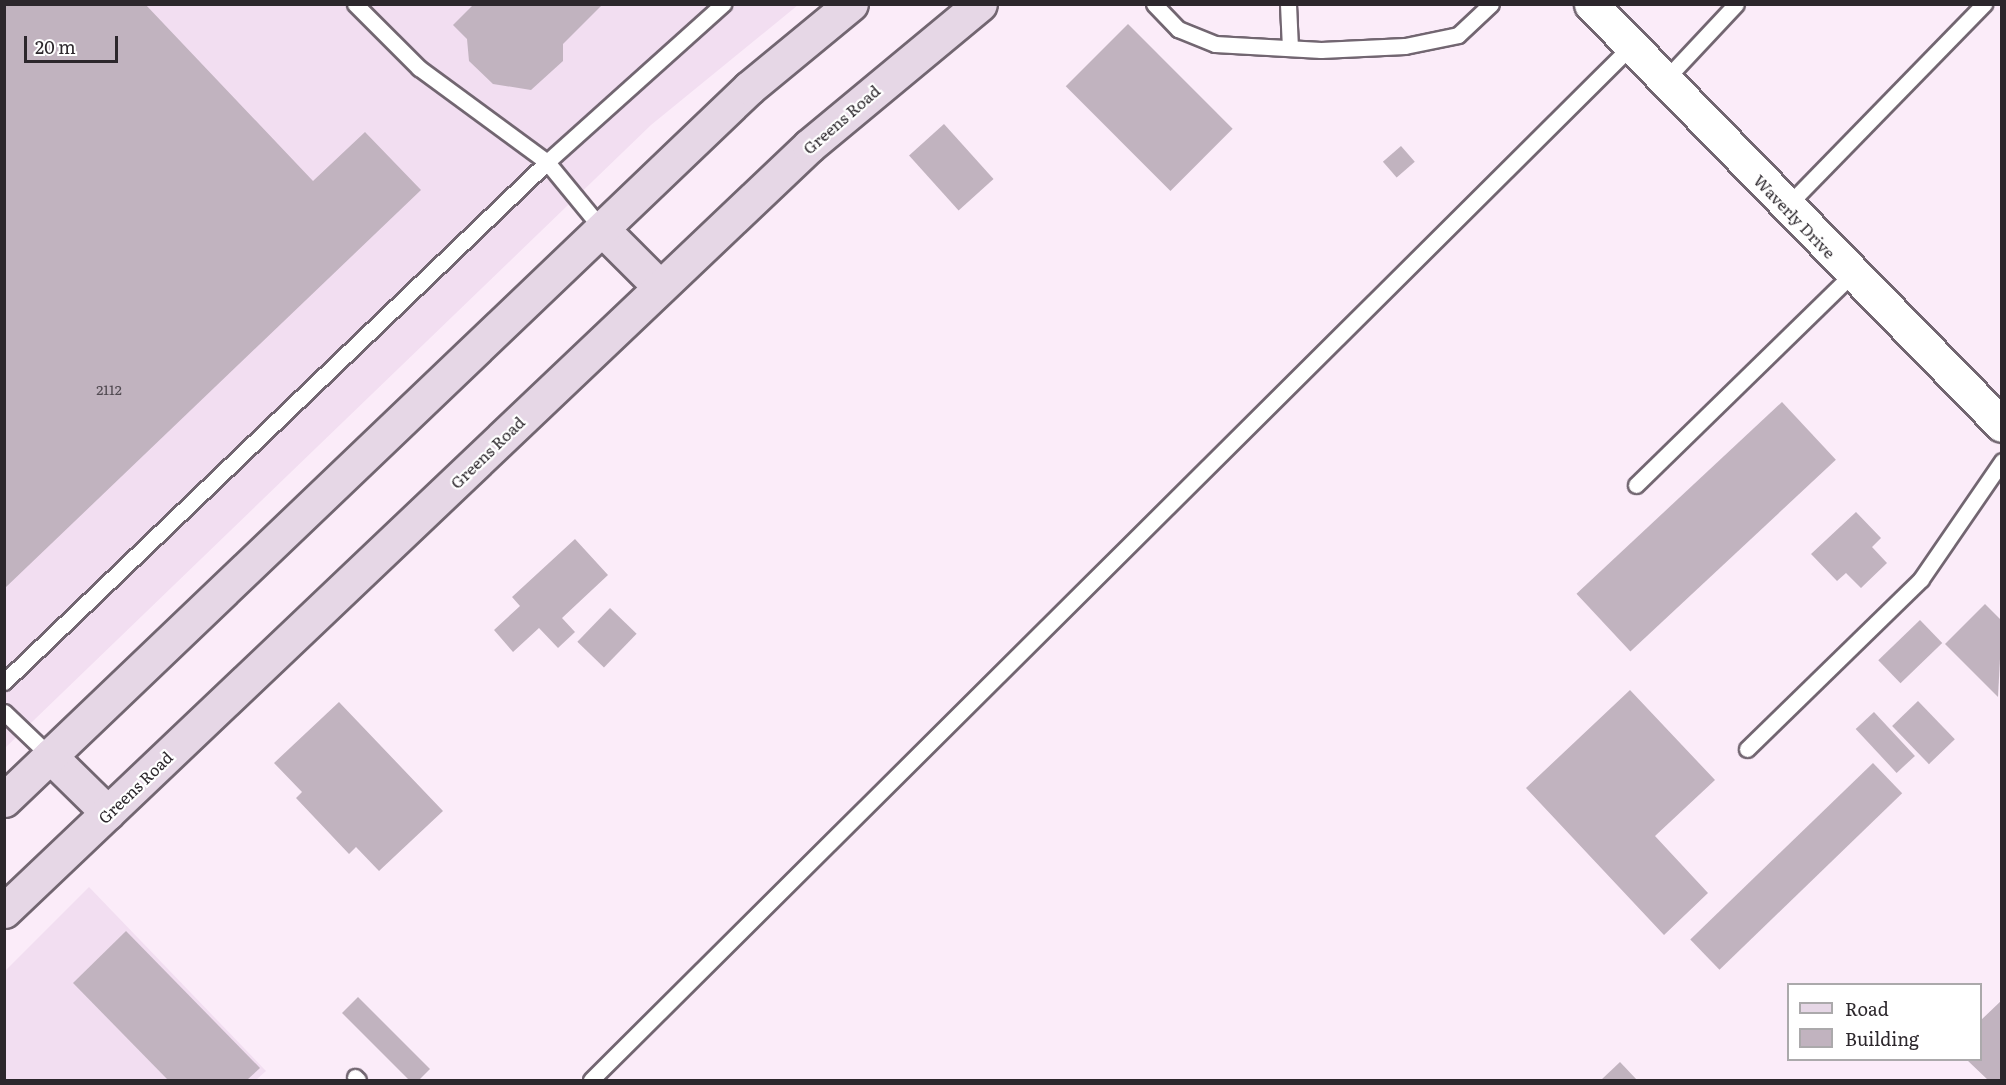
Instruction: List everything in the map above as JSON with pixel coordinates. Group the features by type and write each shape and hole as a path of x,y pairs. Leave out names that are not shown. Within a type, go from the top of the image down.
{"main road":[{"path":"4,800 749,88 851,4"},
{"name":"Greens Road","path":"4,911 809,146 980,4"},
{"path":"602,229 660,287"},
{"path":"50,756 108,813"}],"street":[{"name":"Waverly Drive","path":"1591,4 1786,207 2001,425"}],"lane":[{"path":"355,4 419,68 547,162 602,229"},
{"path":"4,682 547,162 723,4"},
{"path":"1154,4 1178,29 1215,44 1290,48 1405,46 1458,35 1491,4"},
{"path":"1288,4 1290,48"},
{"path":"1664,81 1736,4"},
{"path":"1786,207 1984,4"},
{"path":"591,1080 1631,46"},
{"path":"1636,485 1852,274"},
{"path":"1747,749 1922,579 2001,461"},
{"path":"4,712 50,756"}],"shaded area":[{"path":"5,5 798,5 651,125 5,748"},
{"path":"89,887 266,1071 256,1080 5,1080 5,971"}],"building":[{"path":"5,4 145,4 313,181 365,132 421,190 5,588"},
{"path":"474,4 603,4 563,44 563,61 531,90 493,84 469,61 467,39 453,25"},
{"path":"1128,24 1233,129 1170,191 1066,86"},
{"path":"944,124 994,179 959,210 909,155"},
{"path":"1401,146 1415,162 1397,178 1383,162"},
{"path":"1782,402 1836,460 1630,651 1576,594"},
{"path":"1856,512 1881,538 1872,547 1887,563 1861,588 1846,573 1837,581 1811,554"},
{"path":"575,539 608,575 562,618 575,632 558,648 539,628 513,652 494,630 520,606 512,597"},
{"path":"1985,604 2002,621 1998,697 1945,644"},
{"path":"610,608 637,634 604,668 577,642"},
{"path":"1920,620 1942,643 1901,683 1878,660"},
{"path":"1630,690 1715,780 1655,836 1708,893 1664,935 1526,788"},
{"path":"1918,701 1955,739 1929,764 1892,726"},
{"path":"339,702 443,811 379,871 356,847 349,854 296,798 302,792 274,763"},
{"path":"1874,712 1915,756 1897,773 1856,729"},
{"path":"1873,763 1902,793 1719,970 1690,939"},
{"path":"126,931 260,1068 247,1080 168,1080 73,983"},
{"path":"358,997 430,1069 419,1080 409,1080 342,1013"},
{"path":"2002,1000 2002,1080 1988,1080 1968,1061 1982,1061 1982,1019"},
{"path":"1620,1062 1637,1080 1601,1080"}]}
